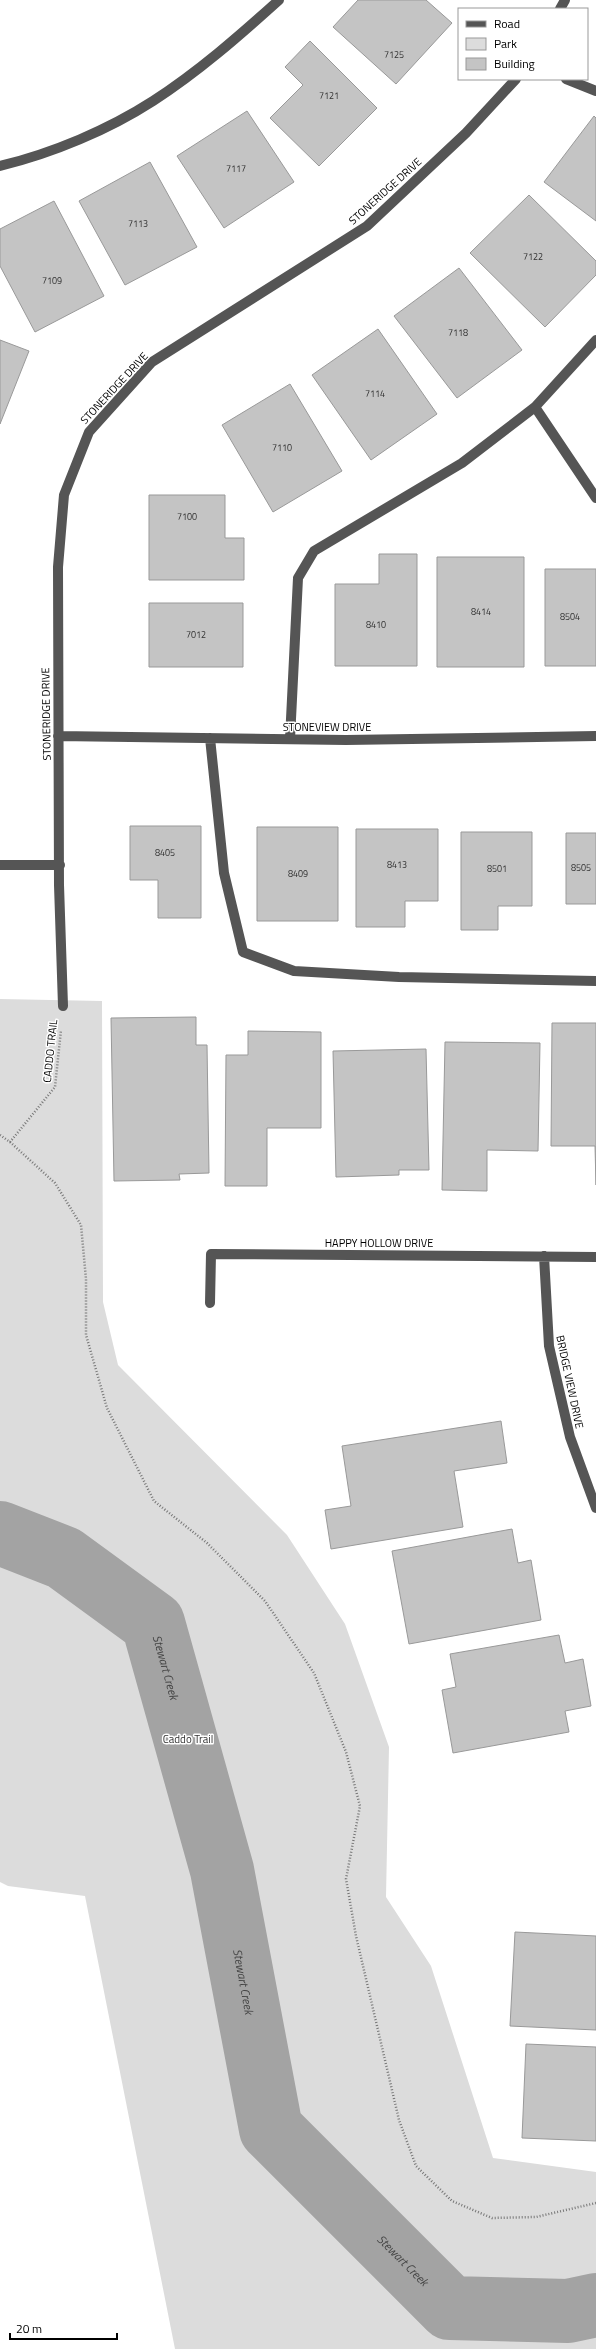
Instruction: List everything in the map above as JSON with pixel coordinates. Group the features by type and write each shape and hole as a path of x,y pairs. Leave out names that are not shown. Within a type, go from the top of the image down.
{"street":[{"path":"0,166 22,160 97,131 153,101 230,44 279,0"},
{"name":"STONERIDGE DRIVE","path":"63,1006 58,736 58,567 64,495 89,432 152,362 367,226 466,133 515,80"},
{"path":"568,80 596,92"},
{"path":"290,739 298,578 314,551 462,463 535,407 596,340"},
{"path":"535,407 596,498"},
{"name":"STONEVIEW DRIVE","path":"58,736 290,739 596,736"},
{"path":"210,738 224,873 243,952 294,971 399,977 596,981"},
{"path":"0,865 60,865"},
{"name":"HAPPY HOLLOW DRIVE","path":"210,1303 211,1254 596,1257"},
{"name":"BRIDGE VIEW DRIVE","path":"544,1256 549,1346 570,1437 596,1508"}],"path":[{"name":"CADDO TRAIL","path":"10,1142 55,1087 63,1006"},
{"path":"0,1135 10,1142 55,1183 81,1225 86,1279 86,1335 107,1408 154,1501 207,1543 265,1602 314,1673 346,1752 360,1806 346,1879 356,1936 399,2120 416,2166 452,2201 492,2218 536,2217 596,2203"}],"green space":[{"name":"Caddo Trail","path":"0,999 102,1001 103,1302 118,1365 287,1535 345,1624 389,1747 386,1897 431,1966 493,2158 596,2172 596,2349 175,2349 85,1896 8,1886 0,1882"}],"building":[{"path":"358,0 426,0 452,23 396,84 333,27"},
{"path":"310,41 377,108 319,166 270,118 303,85 285,67"},
{"path":"247,111 294,182 224,228 177,156"},
{"path":"594,116 596,118 596,221 544,182"},
{"path":"150,162 197,247 125,285 79,201"},
{"path":"529,195 596,261 596,275 545,327 470,253"},
{"path":"54,201 104,296 35,332 0,266 0,229"},
{"path":"459,268 522,350 457,398 394,316"},
{"path":"378,329 437,414 371,460 312,375"},
{"path":"0,340 29,351 0,424"},
{"path":"290,384 342,471 273,512 222,425"},
{"path":"149,495 225,495 225,538 244,538 244,580 149,580"},
{"path":"379,554 417,554 417,666 335,666 335,584 379,584"},
{"path":"437,557 524,557 524,667 437,667"},
{"path":"545,569 596,569 596,666 545,666"},
{"path":"149,603 243,603 243,667 149,667"},
{"path":"130,826 201,826 201,918 158,918 158,880 130,880"},
{"path":"257,827 338,827 338,921 257,921"},
{"path":"356,829 438,829 438,901 405,901 405,927 356,927"},
{"path":"461,832 532,832 532,906 498,906 498,930 461,930"},
{"path":"566,833 596,833 596,904 566,904"},
{"path":"196,1017 196,1045 207,1045 209,1173 179,1174 180,1180 114,1181 111,1018"},
{"path":"552,1023 596,1023 596,1185 595,1146 551,1146"},
{"path":"248,1031 321,1032 321,1128 267,1128 267,1186 225,1186 226,1055 248,1055"},
{"path":"445,1042 540,1043 538,1151 487,1150 487,1191 442,1190"},
{"path":"426,1049 429,1170 399,1170 399,1175 336,1177 333,1051"},
{"path":"501,1421 507,1463 454,1471 463,1527 331,1549 325,1510 351,1506 342,1446"},
{"path":"512,1529 518,1563 531,1560 541,1620 409,1644 392,1551"},
{"path":"559,1635 565,1663 583,1659 591,1706 565,1711 569,1732 453,1753 442,1690 456,1687 450,1654"},
{"path":"515,1932 596,1936 596,2030 510,2026"},
{"path":"526,2044 596,2047 596,2141 522,2138"}],"waterway":[{"name":"Stewart Creek","path":"0,1533 64,1558 153,1623 222,1870 271,2129 450,2308 568,2311 596,2305"}]}
